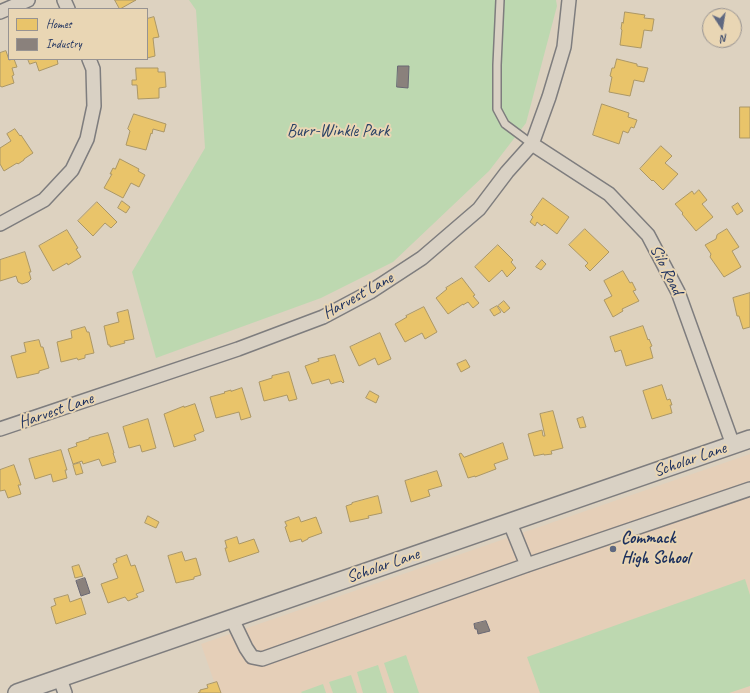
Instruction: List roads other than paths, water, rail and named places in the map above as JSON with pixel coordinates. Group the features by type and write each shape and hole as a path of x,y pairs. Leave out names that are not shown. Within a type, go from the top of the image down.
{"street":[{"path":"9,8 28,0"},
{"name":"Harvest Lane","path":"0,430 238,349 322,317 370,292 422,258 479,209 507,172 532,144 549,97 564,47 569,0"},
{"path":"0,224 44,200 72,170 87,139 94,106 92,70 89,60"},
{"name":"Silo Road","path":"532,144 609,194 648,235 678,292 733,445"},
{"name":"Scholar Lane","path":"17,693 62,686 232,619 750,439"},
{"path":"232,619 252,657 262,659 527,565 750,489"},
{"path":"510,523 527,565"}],"lane":[{"path":"500,0 497,65 497,109 505,124 532,144"}],"place":[{"name":"Commack High School","path":"613,549"}],"park label":[{"name":"Burr-Winkle Park","path":"338,132"}]}
